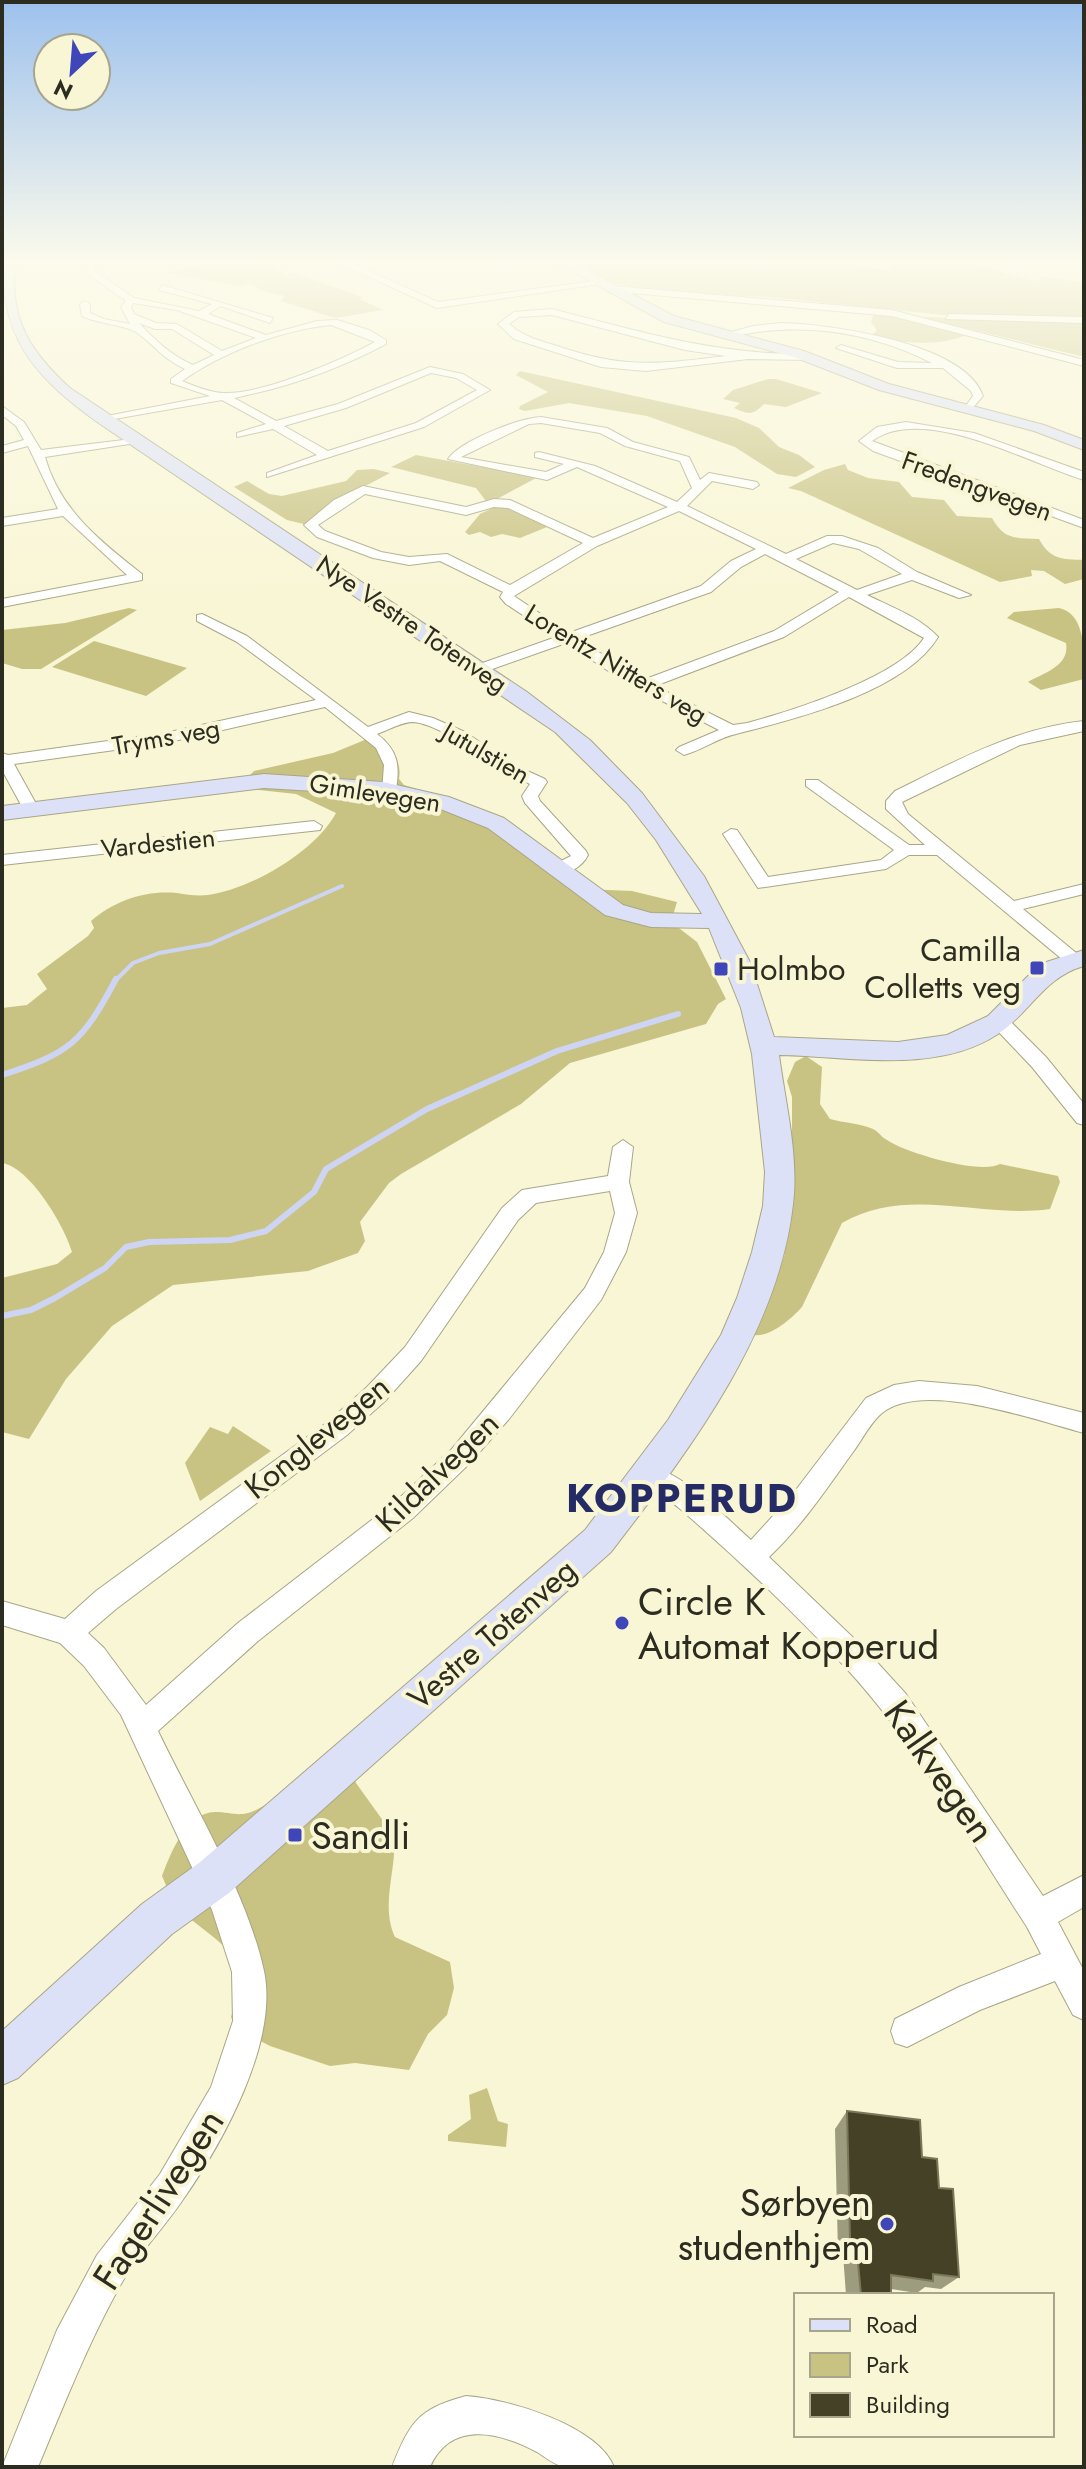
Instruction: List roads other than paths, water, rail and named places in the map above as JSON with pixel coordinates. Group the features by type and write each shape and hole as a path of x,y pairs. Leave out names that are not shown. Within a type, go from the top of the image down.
{"main road":[{"name":"Nye Vestre Totenveg","path":"55,379 136,440 479,669 569,733 636,798 691,871 751,1002 764,1046"},
{"path":"865,379 1084,445"},
{"name":"Gimlevegen","path":"2,813 264,781 312,780 388,789 448,803 496,823 518,835 616,911 674,921 716,920"},
{"path":"764,1046 882,1051 962,1038 999,1021 1050,970 1080,959"},
{"name":"Vestre Totenveg","path":"2,2062 157,1919 214,1878 598,1541 649,1476 709,1382 750,1306 779,1194 764,1046"}],"street":[{"path":"178,379 175,381 228,399 327,455"},
{"path":"107,419 228,399 293,379"},
{"path":"241,435 342,406 407,379"},
{"path":"271,475 420,425 485,390 465,379"},
{"path":"966,379 977,391 977,400 966,409"},
{"path":"2,409 20,424 35,448 45,480 64,512 93,542 137,577 2,603"},
{"path":"576,463 547,476 534,476 454,457 527,421 548,421 603,430 629,444 685,459 698,489"},
{"name":"Fredengvegen","path":"1084,476 989,442 906,423 879,428 865,441 887,453 1084,524"},
{"path":"2,450 136,440"},
{"path":"539,455 576,463 679,507 931,637 924,651 883,676 786,716 755,727 731,730"},
{"path":"593,543 510,504 494,503 466,511 363,490 330,508 310,525 321,534 378,555 409,561 442,557 510,590 593,543 679,507 709,477 753,485"},
{"path":"2,522 64,512"},
{"path":"785,559 831,539 839,539 863,546 912,575 964,595"},
{"path":"479,669 706,589 736,564 765,549"},
{"path":"643,685 779,634 852,594 912,575"},
{"name":"Lorentz Nitters veg","path":"510,590 507,597 511,601 566,640 643,685 731,730"},
{"path":"202,618 242,639 368,732 390,756 392,775 388,789"},
{"name":"Tryms veg","path":"2,760 165,738 328,702"},
{"name":"Jutulstien","path":"368,732 409,717 428,721 460,735 506,767 539,782 530,796 533,803 580,855 576,862 561,868"},
{"path":"1080,959 1010,907 942,850 894,809 894,801 901,794 1023,740 1064,726 1084,726"},
{"name":"Lorentz Nitters veg","path":"684,750 731,730"},
{"path":"2,760 23,789 32,811"},
{"path":"812,783 905,850 942,850"},
{"name":"Vardestien","path":"2,860 314,826"},
{"path":"731,834 764,884 789,877 886,864 905,850"},
{"path":"1010,907 1084,889"},
{"path":"999,1021 1083,1114"},
{"name":"Kildalvegen","path":"141,1728 248,1632 404,1510 490,1423 593,1294 615,1252 626,1213 618,1182 623,1147"},
{"name":"Konglevegen","path":"69,1633 106,1600 338,1428 376,1394 413,1354 510,1214 530,1196 618,1182"},
{"path":"751,1557 783,1530 875,1405 900,1393 930,1391 974,1396 1084,1423"},
{"name":"Kalkvegen","path":"649,1476 685,1497 751,1557 855,1658 896,1704 1038,1916 1084,2004"},
{"path":"2,1613 69,1633"},
{"name":"Fagerlivegen","path":"19,2467 70,2343 110,2268 172,2186 225,2095 249,2021 248,1972 237,1930 214,1878 131,1705 94,1657 69,1633"},
{"path":"1038,1916 1084,1890"},
{"path":"907,2031 970,1998 1064,1961"},
{"path":"411,2467 417,2445 434,2425 474,2416 502,2418 535,2429 595,2467"}],"waterway":[{"path":"115,981 133,963 159,953 210,944 342,886"},
{"path":"2,1075 44,1060 72,1043 93,1018 116,979"},
{"path":"2,1316 31,1310 55,1298 105,1268 126,1247 149,1242 230,1240 266,1231 314,1192 326,1169 427,1109 557,1051 678,1014"}],"place":[{"name":"Camilla Colletts veg","path":"1037,968"},
{"name":"Holmbo","path":"721,969"},
{"name":"Circle K Automat Kopperud","path":"622,1623"},
{"name":"Sandli","path":"295,1835"},
{"name":"Sørbyen studenthjem","path":"887,2224"}],"district":[{"name":"KOPPERUD","path":"682,1498"}]}
